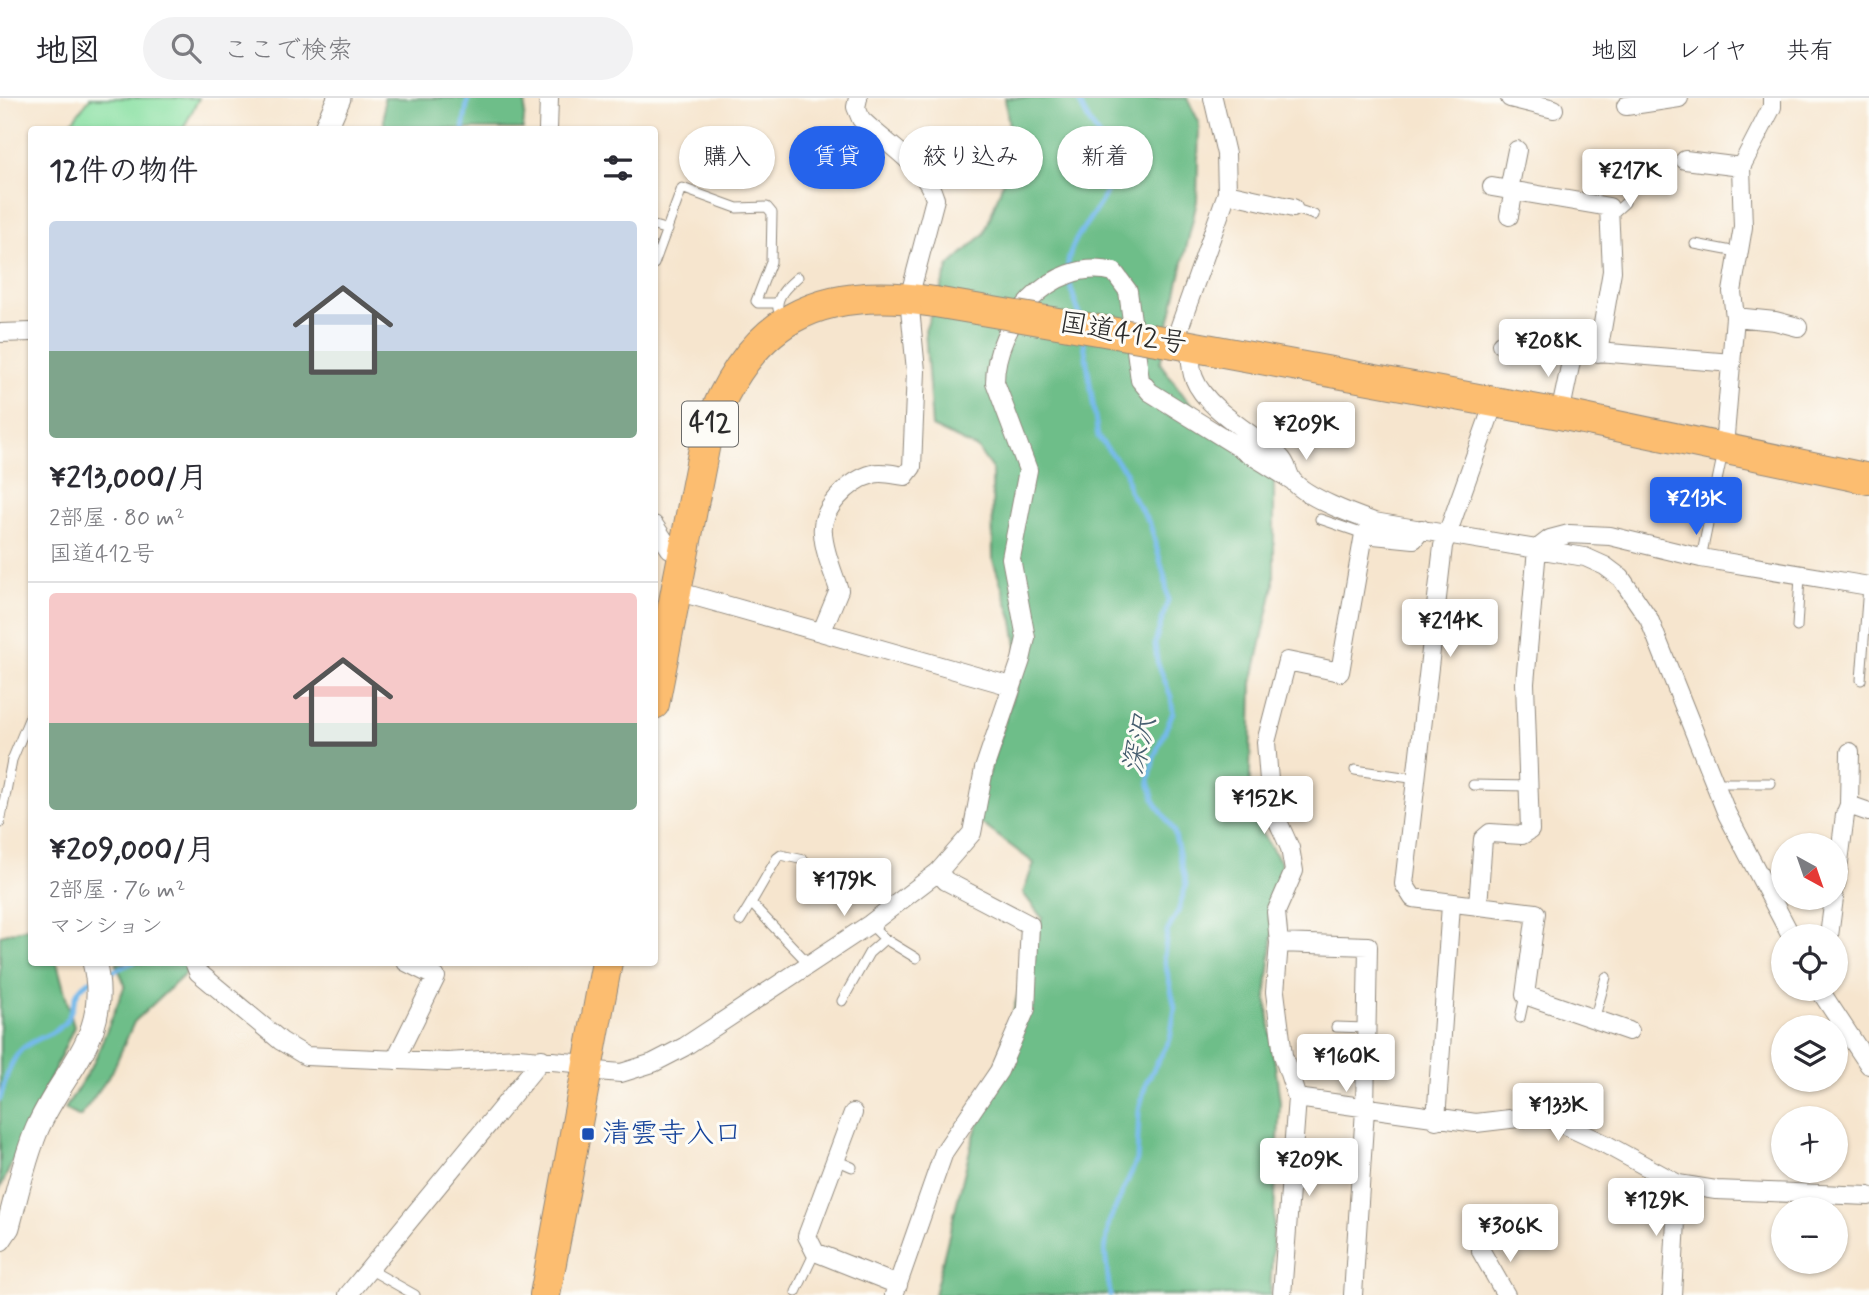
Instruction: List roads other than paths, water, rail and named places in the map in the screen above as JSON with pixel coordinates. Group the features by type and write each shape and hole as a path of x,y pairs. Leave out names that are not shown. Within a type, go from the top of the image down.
{"highway":[{"name":"国道412号","path":"658,683 708,433 721,395 780,313 804,313 852,298 922,300 1182,344 1560,414 1869,479"},
{"path":"545,1295 606,966"}],"street":[{"path":"327,126 339,98"},
{"path":"548,126 549,98"},
{"path":"858,98 856,107 862,119 899,154"},
{"path":"1213,98 1226,154 1227,193 1182,344 1194,379 1202,391 1254,438 1281,458 1293,481"},
{"path":"1510,98 1554,109"},
{"path":"1635,103 1679,98"},
{"path":"1724,447 1735,317 1732,292 1742,227 1741,167 1772,107 1772,98"},
{"path":"1509,216 1505,189 1517,150"},
{"path":"1685,160 1741,167"},
{"path":"822,631 839,590 825,545 823,519 832,505 856,482 874,473 905,476 912,467 922,300 935,199 931,189"},
{"path":"1505,189 1585,194 1609,207 1618,207 1603,257 1612,271 1598,353"},
{"path":"1227,193 1293,208"},
{"path":"196,966 198,972 250,1016 281,1041 306,1056 395,1060 542,1059 575,1063 586,1070 621,1073 653,1063 684,1047 870,924 938,872 972,833 984,769 1026,638 1012,558 1028,470 995,382 995,366 1004,339 1020,311 1034,294 1054,281 1101,268 1114,272 1124,281 1128,291 1140,380 1150,392 1293,481 1354,516 1584,558 1605,566 1635,596 1658,639 1714,783 1785,924"},
{"path":"1735,317 1774,321 1798,327"},
{"path":"0,333 28,332"},
{"path":"1502,344 1573,352 1732,363"},
{"path":"1560,414 1573,352"},
{"path":"1494,402 1443,546 1404,884 1413,898 1451,905 1478,905 1536,913 1525,995 1629,1031"},
{"path":"1282,1295 1297,1098 1283,1055 1275,992 1279,943 1276,912 1294,871 1290,848 1271,806 1266,742 1287,662 1340,672 1364,534 1414,539 1422,529"},
{"path":"658,531 670,549 683,553"},
{"path":"1478,905 1483,839 1490,833 1522,835 1530,830 1525,683 1537,549 1550,539 1590,534 1610,536 1701,558 1868,586"},
{"path":"676,590 1011,686"},
{"path":"1843,833 1849,804 1850,752"},
{"path":"1849,804 1869,812"},
{"path":"853,1114 844,1164 807,1236 815,1252 896,1290 944,1152 999,1071 1026,1009 1030,925 946,881 938,872"},
{"path":"1436,1120 1451,905"},
{"path":"1279,943 1368,946 1365,1109 1353,1295"},
{"path":"0,1239 8,1227 38,1127 85,1049 95,1026 99,991 95,966"},
{"path":"395,1060 438,975 416,966"},
{"path":"1827,1001 1865,1056"},
{"path":"348,1295 542,1059"},
{"path":"1297,1098 1436,1120 1476,1123 1543,1115 1607,1145 1678,1184 1716,1190 1869,1196"},
{"path":"1672,1295 1678,1184"},
{"path":"1481,1251 1506,1295"}],"lane":[{"path":"658,254 682,188 737,208 767,207 772,213 771,262 756,301 780,313 798,277"},
{"path":"1293,208 1314,215"},
{"path":"658,227 668,230"},
{"path":"1695,244 1737,252"},
{"path":"1701,558 1724,447"},
{"path":"1320,519 1364,534"},
{"path":"1797,627 1800,576"},
{"path":"1861,680 1868,586"},
{"path":"0,823 12,760 28,722"},
{"path":"1355,770 1418,779"},
{"path":"1714,783 1771,783"},
{"path":"1473,786 1529,786"},
{"path":"740,921 780,855 804,860"},
{"path":"751,903 810,965"},
{"path":"870,924 885,939 916,958"},
{"path":"842,1001 869,953 885,939"},
{"path":"1594,1020 1606,977"},
{"path":"1520,1018 1525,995"},
{"path":"1336,1027 1366,1028"},
{"path":"796,1292 815,1252"},
{"path":"369,1269 415,1295"}],"waterway":[{"path":"464,126 468,98"},
{"name":"深沢","path":"1078,98 1107,151 1111,171 1105,195 1076,239 1068,263 1070,283 1080,316"},
{"name":"深沢","path":"1083,336 1098,437 1126,472 1129,491 1150,524 1165,578 1168,600 1155,643 1157,661 1171,697 1173,712 1154,757 1149,781 1154,800 1174,831 1186,884 1178,912 1167,932 1164,957 1175,1008 1170,1039 1146,1083 1139,1110 1137,1160 1109,1222 1105,1251 1110,1295"},
{"path":"102,976 125,966"},
{"path":"0,1099 8,1072 18,1054 27,1045 63,1024 78,992 92,980"}],"place":[{"name":"清雲寺入口","path":"588,1134"}]}
